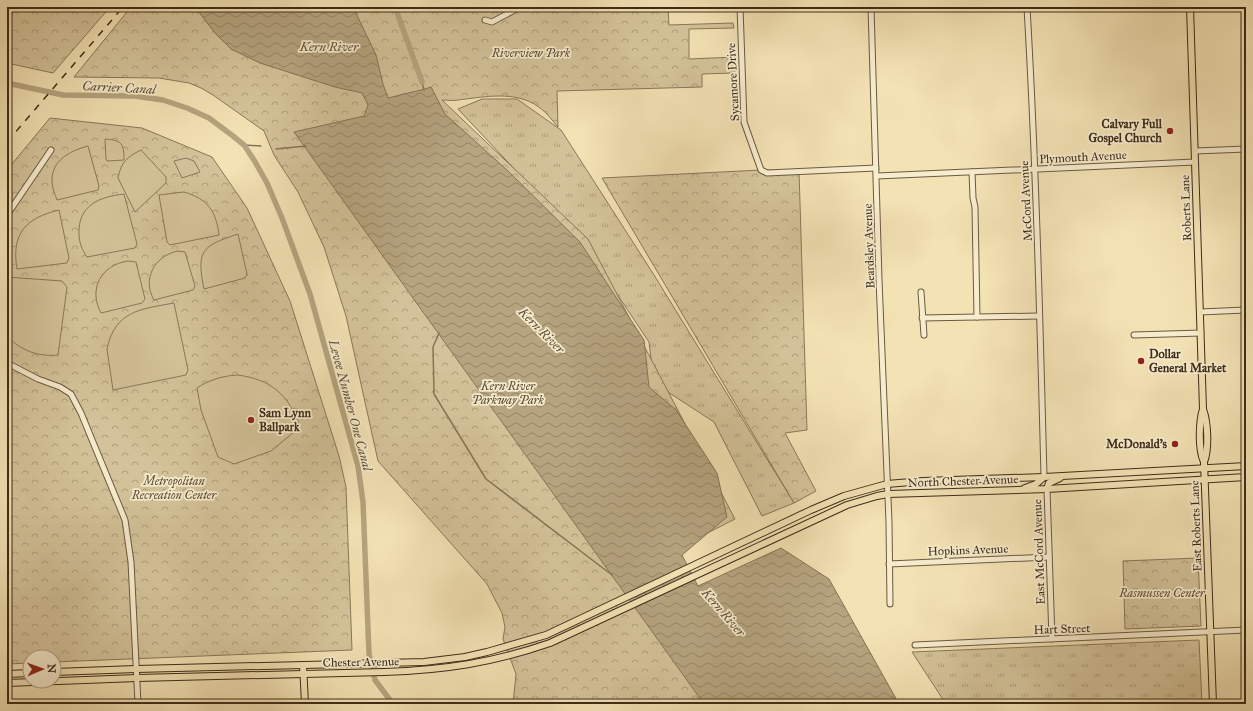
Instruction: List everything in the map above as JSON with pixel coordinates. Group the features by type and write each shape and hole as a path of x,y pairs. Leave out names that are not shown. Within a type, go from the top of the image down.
{"main road":[{"name":"Roberts Lane","path":"1190,7 1203,409 1206,417 1207,455 1204,465"},
{"name":"North Chester Avenue","path":"700,563 811,510 844,496 887,484 923,481 1063,476 1204,465 1246,466"},
{"name":"East Roberts Lane","path":"1204,465 1214,704"},
{"path":"1047,489 1049,483 1063,476"},
{"path":"1020,490 1036,484 1044,477"},
{"name":"North Chester Avenue","path":"697,574 847,505 888,494 1047,489 1246,478"},
{"name":"Chester Avenue","path":"62,672 424,662 464,657 546,635 700,563"},
{"name":"Chester Avenue","path":"7,683 137,678 424,671 466,666 550,643 697,574"},
{"path":"303,665 305,704"},
{"path":"7,674 22,673"}],"street":[{"path":"485,20 492,22 520,7"},
{"name":"Sycamore Drive","path":"740,7 744,122 761,170 767,173 876,168"},
{"name":"Beardsley Avenue","path":"871,7 888,494 888,564 890,604"},
{"name":"McCord Avenue","path":"1027,7 1037,222 1044,477"},
{"path":"1195,151 1246,149"},
{"path":"7,215 51,150"},
{"name":"Plymouth Avenue","path":"877,176 1195,162"},
{"path":"972,172 973,198 975,207 977,317"},
{"path":"921,292 924,335"},
{"path":"1200,312 1246,310"},
{"path":"922,318 1039,316"},
{"path":"1134,335 1201,334"},
{"path":"7,363 38,379 60,387 71,394 82,413 125,521 131,562 138,704"},
{"name":"East McCord Avenue","path":"1047,489 1052,639"},
{"name":"Hopkins Avenue","path":"888,564 1049,557"},
{"name":"Hart Street","path":"915,645 1246,630"}],"green space":[{"path":"7,7 110,7 53,73 7,63"},
{"name":"Kern River Parkway Park","path":"131,7 668,7 669,25 733,23 734,28 689,29 689,59 735,57 735,73 702,74 702,87 557,91 558,127 539,107 520,98 489,96 442,100 588,239 735,519 674,550 698,595 890,704 513,704 516,674 503,639 505,627 502,613 487,584 378,461 346,316 324,247 298,192 274,155 264,131 213,95 189,83 159,78 74,77"},
{"path":"482,99 517,99 561,130 654,275 794,503 762,516 714,422 654,383 649,342 581,240 458,109"},
{"name":"Metropolitan Recreation Center","path":"50,118 142,128 212,157 247,208 290,301 339,456 346,487 352,650 62,662 62,649 22,649 22,663 7,664 7,170"},
{"path":"105,139 115,140 121,144 124,160 107,161"},
{"path":"88,146 99,186 98,190 57,200 52,184 53,174 58,162 68,154"},
{"path":"141,150 166,177 166,183 135,212 118,178 125,161"},
{"path":"186,158 194,161 200,172 182,178 174,161"},
{"path":"761,170 799,171 807,430 785,433 816,491 794,503 602,178"},
{"path":"184,192 205,202 216,219 219,235 170,245 167,242 159,195"},
{"path":"124,194 137,244 135,248 87,257 81,246 79,237 82,216 86,209 92,204 106,197"},
{"path":"59,210 69,258 67,263 17,269 16,246 23,229 47,213"},
{"path":"238,234 247,274 245,278 204,289 201,266 204,251 216,242"},
{"path":"177,251 185,252 195,286 193,290 154,300 149,284 152,270 162,258"},
{"path":"128,261 136,262 145,299 142,303 101,313 97,304 96,295 100,280 104,273 111,267"},
{"path":"7,277 62,281 67,287 58,355 44,355 31,352 18,346 7,336"},
{"path":"174,303 188,370 186,375 113,390 107,349 116,326 123,319 141,310"},
{"name":"Sam Lynn Ballpark","path":"237,375 260,380 277,390 290,406 300,427 271,451 234,464 218,457 201,410 197,388 216,379"},
{"name":"Rasmussen Center","path":"1198,558 1201,626 1125,629 1123,561"},
{"path":"1199,640 1202,704 946,704 912,652"}],"water":[{"name":"Kern River","path":"195,7 353,7 376,55 388,98 431,87 445,114 507,170 580,242 644,340 649,387 676,410 717,473 727,517 682,555 698,586 781,548 829,579 899,704 704,704 294,132 364,116 368,105 362,93 335,87 260,63 231,49 215,33"}],"waterway":[{"path":"395,7 422,82"},
{"path":"422,82 424,90"},
{"name":"Levee Number One Canal","path":"7,83 63,95 135,96 163,100 187,108 209,118 244,145 254,160 267,183 282,218 310,294 358,466 363,502 369,654 375,680 393,704"},
{"path":"244,145 261,146"},
{"path":"276,149 306,146"},
{"path":"439,333 433,347 434,394 486,479 612,575"}],"railway":[{"path":"7,142 123,7"}],"place":[{"name":"Calvary Full Gospel Church","path":"1170,131"},
{"name":"Dollar General Market","path":"1141,361"},
{"name":"Sam Lynn Ballpark","path":"251,420"},
{"name":"McDonald's","path":"1175,444"}],"park label":[{"name":"Riverview Park","path":"531,53"}],"water label":[{"name":"Carrier Canal","path":"119,87"}]}
